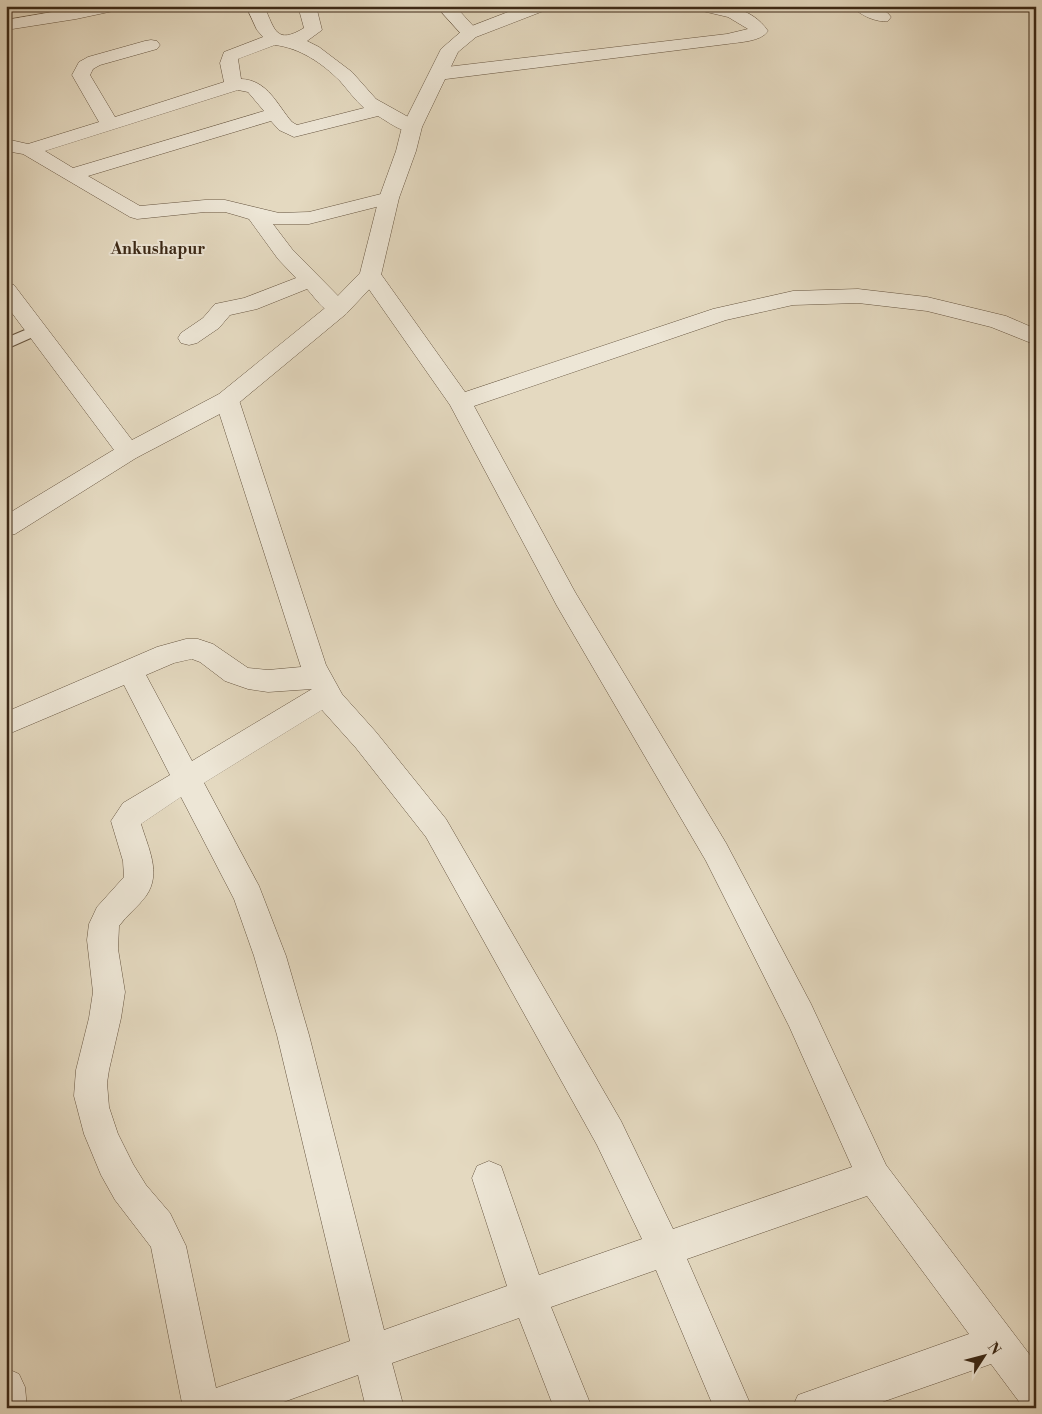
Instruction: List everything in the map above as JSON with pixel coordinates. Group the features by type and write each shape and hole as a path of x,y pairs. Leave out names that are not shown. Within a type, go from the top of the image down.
{"street":[{"path":"6,25 76,14 112,6"},
{"path":"254,6 266,30 284,40 314,51 345,76 369,103 378,110 412,127"},
{"path":"233,84 228,63 230,56 313,30 307,6"},
{"path":"445,6 470,33"},
{"path":"6,527 128,452 227,400 338,310 370,275 389,198 406,151 412,127 450,49 470,33 540,6"},
{"path":"438,74 727,39 745,36 759,30 746,20 727,10 704,6"},
{"path":"861,6 882,17"},
{"path":"110,124 80,74 85,66 94,61 151,45"},
{"path":"29,150 243,82 254,86 290,130 294,132 378,110"},
{"path":"70,175 276,112"},
{"path":"6,145 29,150 137,214 205,206 225,206 279,219 310,218 389,198"},
{"path":"256,215 285,254 338,310"},
{"path":"370,275 460,402 566,600 716,852 800,1014 874,1177 1036,1394"},
{"path":"189,338 212,323 223,309 249,304 310,280"},
{"path":"6,290 128,452"},
{"path":"460,402 722,314 793,298 858,296 927,304 998,321 1036,338"},
{"path":"227,400 313,664 332,702 366,740 436,828 609,1133 664,1248 733,1408"},
{"path":"6,724 166,655 185,649 202,648 238,675 259,680 323,684"},
{"path":"130,671 248,896 270,956 293,1035 385,1408"},
{"path":"202,1408 163,1230 133,1197 116,1169 103,1137 91,1097 94,1059 106,1017 109,990 102,934 104,923 111,911 138,882 139,862 130,840 126,820 133,812 187,780 323,684"},
{"path":"213,1408 528,1298 664,1248 874,1177"},
{"path":"489,1178 528,1298 573,1408"},
{"path":"811,1408 997,1343"},
{"path":"6,1387 8,1408"}],"lane":[{"path":"6,344 37,330"}],"district":[{"name":"Ankushapur","path":"158,249"}]}
